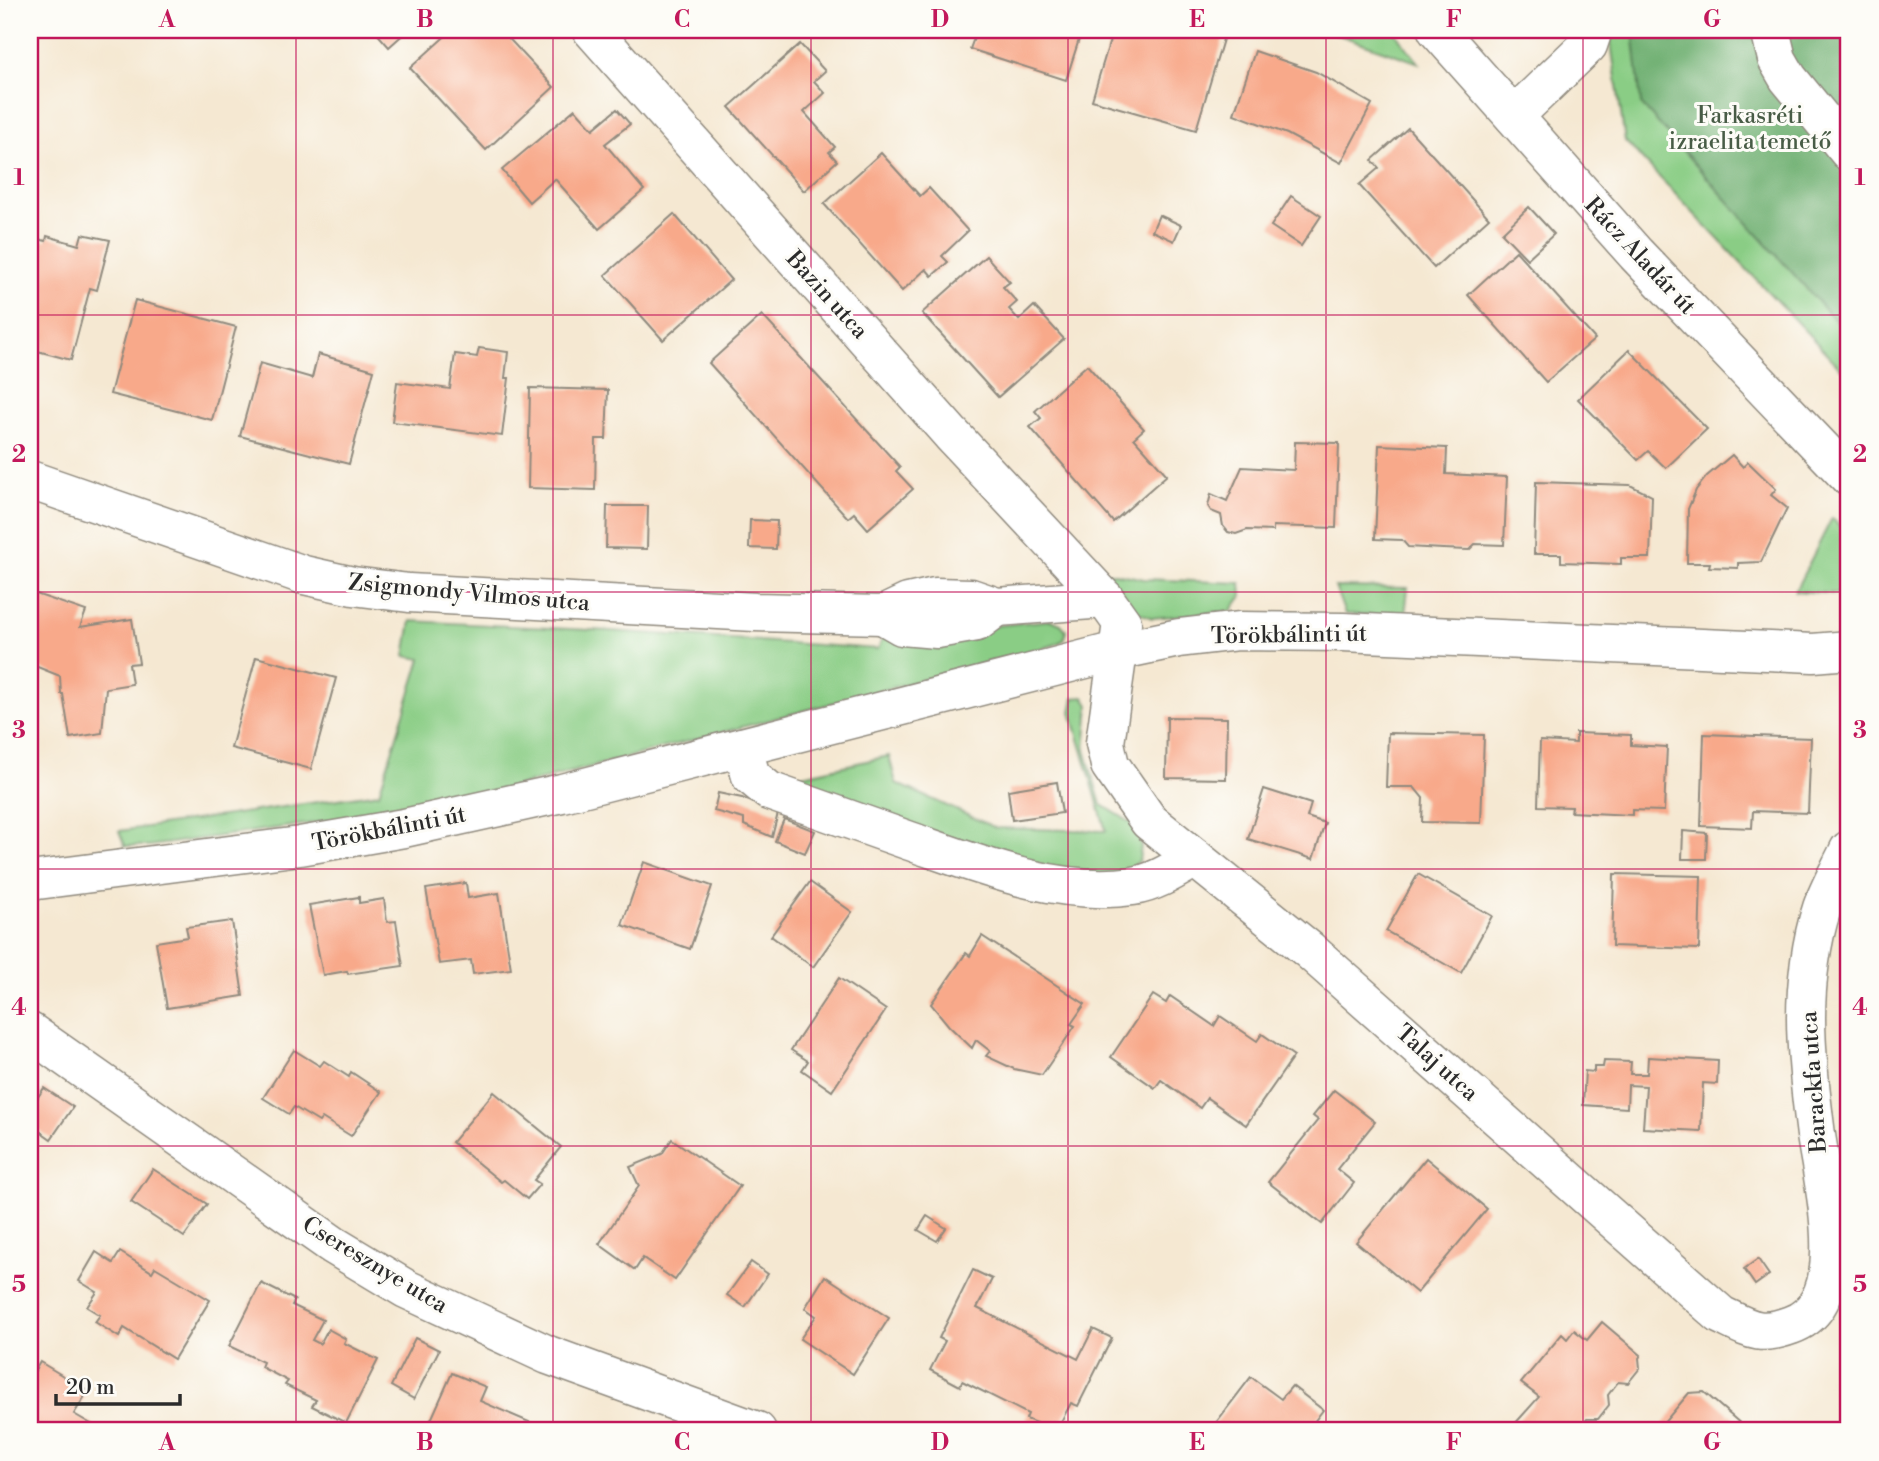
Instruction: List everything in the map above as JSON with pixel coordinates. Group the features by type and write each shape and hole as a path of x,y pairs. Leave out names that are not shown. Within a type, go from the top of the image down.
{"street":[{"name":"Bazin utca","path":"592,30 951,434 1066,557 1089,601 1085,633 1117,651"},
{"name":"Rácz Aladár út","path":"1437,30 1636,254 1849,477"},
{"path":"1514,116 1588,45 1593,30"},
{"path":"1770,30 1777,59 1788,78 1849,152"},
{"name":"Zsigmondy Vilmos utca","path":"30,480 303,575 353,586 409,593 741,611 883,615 908,603 936,597 971,598 997,607 1089,601"},
{"name":"Törökbálinti út","path":"30,881 368,835 562,793 1117,651 1179,638 1239,631 1342,632 1788,652 1849,650"},
{"name":"Talaj utca","path":"1117,651 1105,743 1110,765 1149,821 1309,950 1721,1315 1755,1331 1777,1330 1803,1321 1820,1302 1828,1282 1830,1237"},
{"path":"742,747 751,776 769,791 984,867 1050,883 1105,889 1136,886 1163,877 1195,858"},
{"name":"Barackfa utca","path":"1830,1237 1814,1118 1806,1018 1811,957 1822,908 1849,850"},
{"name":"Cseresznye utca","path":"30,1032 333,1245 406,1289 548,1355 757,1431"}],"green space":[{"path":"1325,30 1393,30 1419,63"},
{"name":"Farkasréti izraelita temető","path":"1609,30 1849,30 1849,377 1625,141"},
{"name":"Farkasréti izraelita temető","path":"1633,30 1849,30 1849,336 1641,104"},
{"path":"1832,518 1849,537 1849,588 1840,594 1795,591"},
{"path":"1115,573 1144,579 1241,583 1242,596 1231,611 1152,618 1137,612 1103,574"},
{"path":"1335,587 1408,588 1405,616 1345,614"},
{"path":"1051,620 1061,624 1066,630 1064,640 1054,645 518,786 372,815 149,846 125,846 119,831 379,793 421,659 405,656 411,621 878,649 883,637"},
{"path":"1084,697 1089,705 1085,750 1101,804 1138,827 1141,846 1139,861 1125,873 1063,876 776,781 889,756 896,783 996,828 1106,831 1071,712 1074,698"}],"building":[{"path":"374,30 408,30 389,47"},
{"path":"452,30 501,30 554,87 486,150 410,68"},
{"path":"977,30 1082,30 1066,80 970,49"},
{"path":"1113,30 1204,30 1224,36 1196,130 1092,100"},
{"path":"800,44 825,71 814,81 825,93 804,112 835,147 829,152 837,161 804,191 729,107"},
{"path":"1255,51 1316,72 1372,104 1341,163 1287,134 1234,114"},
{"path":"575,109 593,129 617,109 630,124 605,144 644,190 599,229 555,179 529,202 502,170"},
{"path":"1408,128 1489,218 1434,268 1359,185 1379,168 1372,160"},
{"path":"881,153 920,196 929,188 968,231 942,256 948,262 932,276 926,269 902,291 824,204"},
{"path":"1291,196 1321,216 1301,246 1271,226"},
{"path":"1529,207 1554,234 1527,259 1502,233"},
{"path":"674,214 731,280 663,340 605,275"},
{"path":"1159,215 1181,225 1174,241 1152,231"},
{"path":"82,234 110,240 97,290 90,288 71,360 30,349 30,237 46,241 47,236 79,245"},
{"path":"1516,251 1595,339 1546,382 1468,295"},
{"path":"986,256 1010,282 1003,287 1017,302 1009,309 1019,320 1034,306 1064,339 998,397 922,313"},
{"path":"135,300 236,327 212,420 110,394"},
{"path":"762,315 900,467 896,471 913,489 868,529 854,513 848,518 709,363"},
{"path":"479,348 508,352 505,378 509,378 502,436 392,422 397,382 450,389 455,354 477,357"},
{"path":"1629,350 1707,429 1666,468 1648,451 1638,460 1578,399"},
{"path":"318,354 374,370 349,464 240,436 260,363 312,378"},
{"path":"1087,365 1144,429 1134,438 1167,475 1113,522 1030,427 1041,418 1035,411"},
{"path":"530,388 608,390 606,439 596,439 595,490 528,488"},
{"path":"1295,442 1339,443 1336,528 1273,526 1273,531 1247,530 1236,534 1228,532 1223,526 1221,515 1211,511 1208,506 1211,494 1227,501 1242,467 1294,470"},
{"path":"1379,445 1447,448 1446,474 1507,477 1504,545 1475,544 1469,550 1443,549 1408,547 1402,540 1375,539"},
{"path":"1732,455 1743,467 1748,462 1776,489 1771,495 1787,508 1761,562 1738,563 1738,568 1709,567 1710,563 1687,563 1688,509 1696,490 1707,476"},
{"path":"1536,482 1630,485 1652,496 1650,558 1621,558 1621,564 1561,562 1561,554 1534,554"},
{"path":"607,506 648,506 647,549 606,548"},
{"path":"750,520 777,521 776,549 749,548"},
{"path":"30,592 86,611 80,627 132,619 139,663 129,664 132,684 106,688 102,733 70,738 60,676 30,664"},
{"path":"256,657 336,678 311,769 231,748"},
{"path":"1167,717 1227,718 1226,779 1166,778"},
{"path":"1388,733 1484,735 1481,823 1422,822 1423,798 1414,787 1386,787"},
{"path":"1576,733 1631,735 1631,745 1667,747 1664,811 1632,810 1632,815 1571,812 1572,807 1538,806 1540,741 1576,743"},
{"path":"1704,734 1811,738 1808,813 1753,811 1752,828 1701,826"},
{"path":"1057,782 1062,813 1012,820 1008,790"},
{"path":"1264,789 1311,804 1307,817 1325,823 1313,859 1248,839"},
{"path":"718,793 742,798 778,813 772,837 744,825 744,819 714,811"},
{"path":"784,819 815,831 805,853 775,841"},
{"path":"1683,831 1707,833 1706,859 1682,859"},
{"path":"644,862 712,886 690,949 622,925"},
{"path":"1418,874 1492,916 1461,973 1386,931"},
{"path":"1614,874 1701,876 1699,949 1612,946"},
{"path":"810,882 852,912 813,967 771,936"},
{"path":"466,883 468,898 499,893 511,969 473,974 471,960 439,964 426,889"},
{"path":"359,897 359,903 384,899 387,922 396,921 403,966 323,975 309,905"},
{"path":"232,921 243,996 167,1008 156,942 188,937 186,927"},
{"path":"982,936 1085,1004 1071,1024 1075,1026 1042,1075 1014,1069 986,1056 990,1051 976,1040 972,1048 931,1004 966,953 970,956"},
{"path":"839,978 886,1010 832,1091 802,1070 808,1061 791,1050"},
{"path":"1153,995 1166,1003 1170,996 1214,1026 1220,1016 1257,1041 1262,1034 1294,1056 1246,1125 1207,1098 1200,1108 1161,1080 1155,1088 1111,1057"},
{"path":"294,1050 320,1066 324,1061 349,1077 351,1072 381,1092 351,1136 322,1118 319,1122 294,1107 289,1114 263,1098"},
{"path":"1648,1057 1718,1061 1717,1084 1703,1083 1701,1131 1643,1128 1646,1086 1628,1085 1627,1108 1583,1105 1585,1071 1594,1072 1594,1067 1603,1067 1604,1061 1631,1062 1630,1074 1647,1074"},
{"path":"44,1088 73,1107 51,1139 30,1124 30,1109"},
{"path":"1334,1090 1375,1122 1337,1169 1354,1183 1322,1224 1268,1182 1318,1120 1313,1116"},
{"path":"494,1092 561,1147 534,1180 540,1184 527,1199 504,1180 501,1182 452,1142"},
{"path":"672,1139 740,1186 675,1280 643,1258 635,1270 599,1244 639,1186 630,1167 662,1154"},
{"path":"1426,1158 1487,1209 1417,1293 1356,1242"},
{"path":"153,1169 207,1204 184,1237 131,1202"},
{"path":"927,1216 946,1228 937,1241 918,1230"},
{"path":"96,1252 113,1263 120,1252 152,1272 155,1267 210,1300 174,1359 124,1328 119,1337 95,1322 100,1315 87,1307 97,1292 79,1281"},
{"path":"1758,1259 1769,1275 1755,1285 1744,1269"},
{"path":"751,1262 768,1274 745,1307 727,1295"},
{"path":"973,1270 992,1279 977,1308 1078,1359 1093,1329 1112,1338 1078,1406 1071,1403 1056,1431 1026,1419 1028,1414 962,1381 960,1386 930,1370 945,1341 939,1338"},
{"path":"825,1276 889,1318 853,1374 800,1339 816,1316 805,1308"},
{"path":"261,1283 295,1300 292,1305 323,1320 312,1340 320,1344 328,1329 346,1339 344,1343 378,1360 346,1423 312,1406 316,1400 285,1385 288,1381 261,1367 263,1362 229,1346"},
{"path":"1602,1322 1641,1355 1640,1368 1628,1383 1618,1382 1608,1395 1609,1405 1598,1419 1587,1419 1577,1431 1519,1431 1513,1426 1539,1397 1521,1383 1562,1334 1567,1339 1574,1330 1587,1340"},
{"path":"415,1338 439,1350 414,1399 391,1386"},
{"path":"40,1362 88,1391 74,1414 103,1431 30,1431 30,1379"},
{"path":"452,1373 486,1387 480,1401 536,1425 533,1431 426,1431"},
{"path":"1251,1377 1281,1399 1292,1386 1323,1410 1307,1431 1217,1431 1212,1428"},
{"path":"1704,1392 1749,1431 1657,1431 1689,1393"}]}
